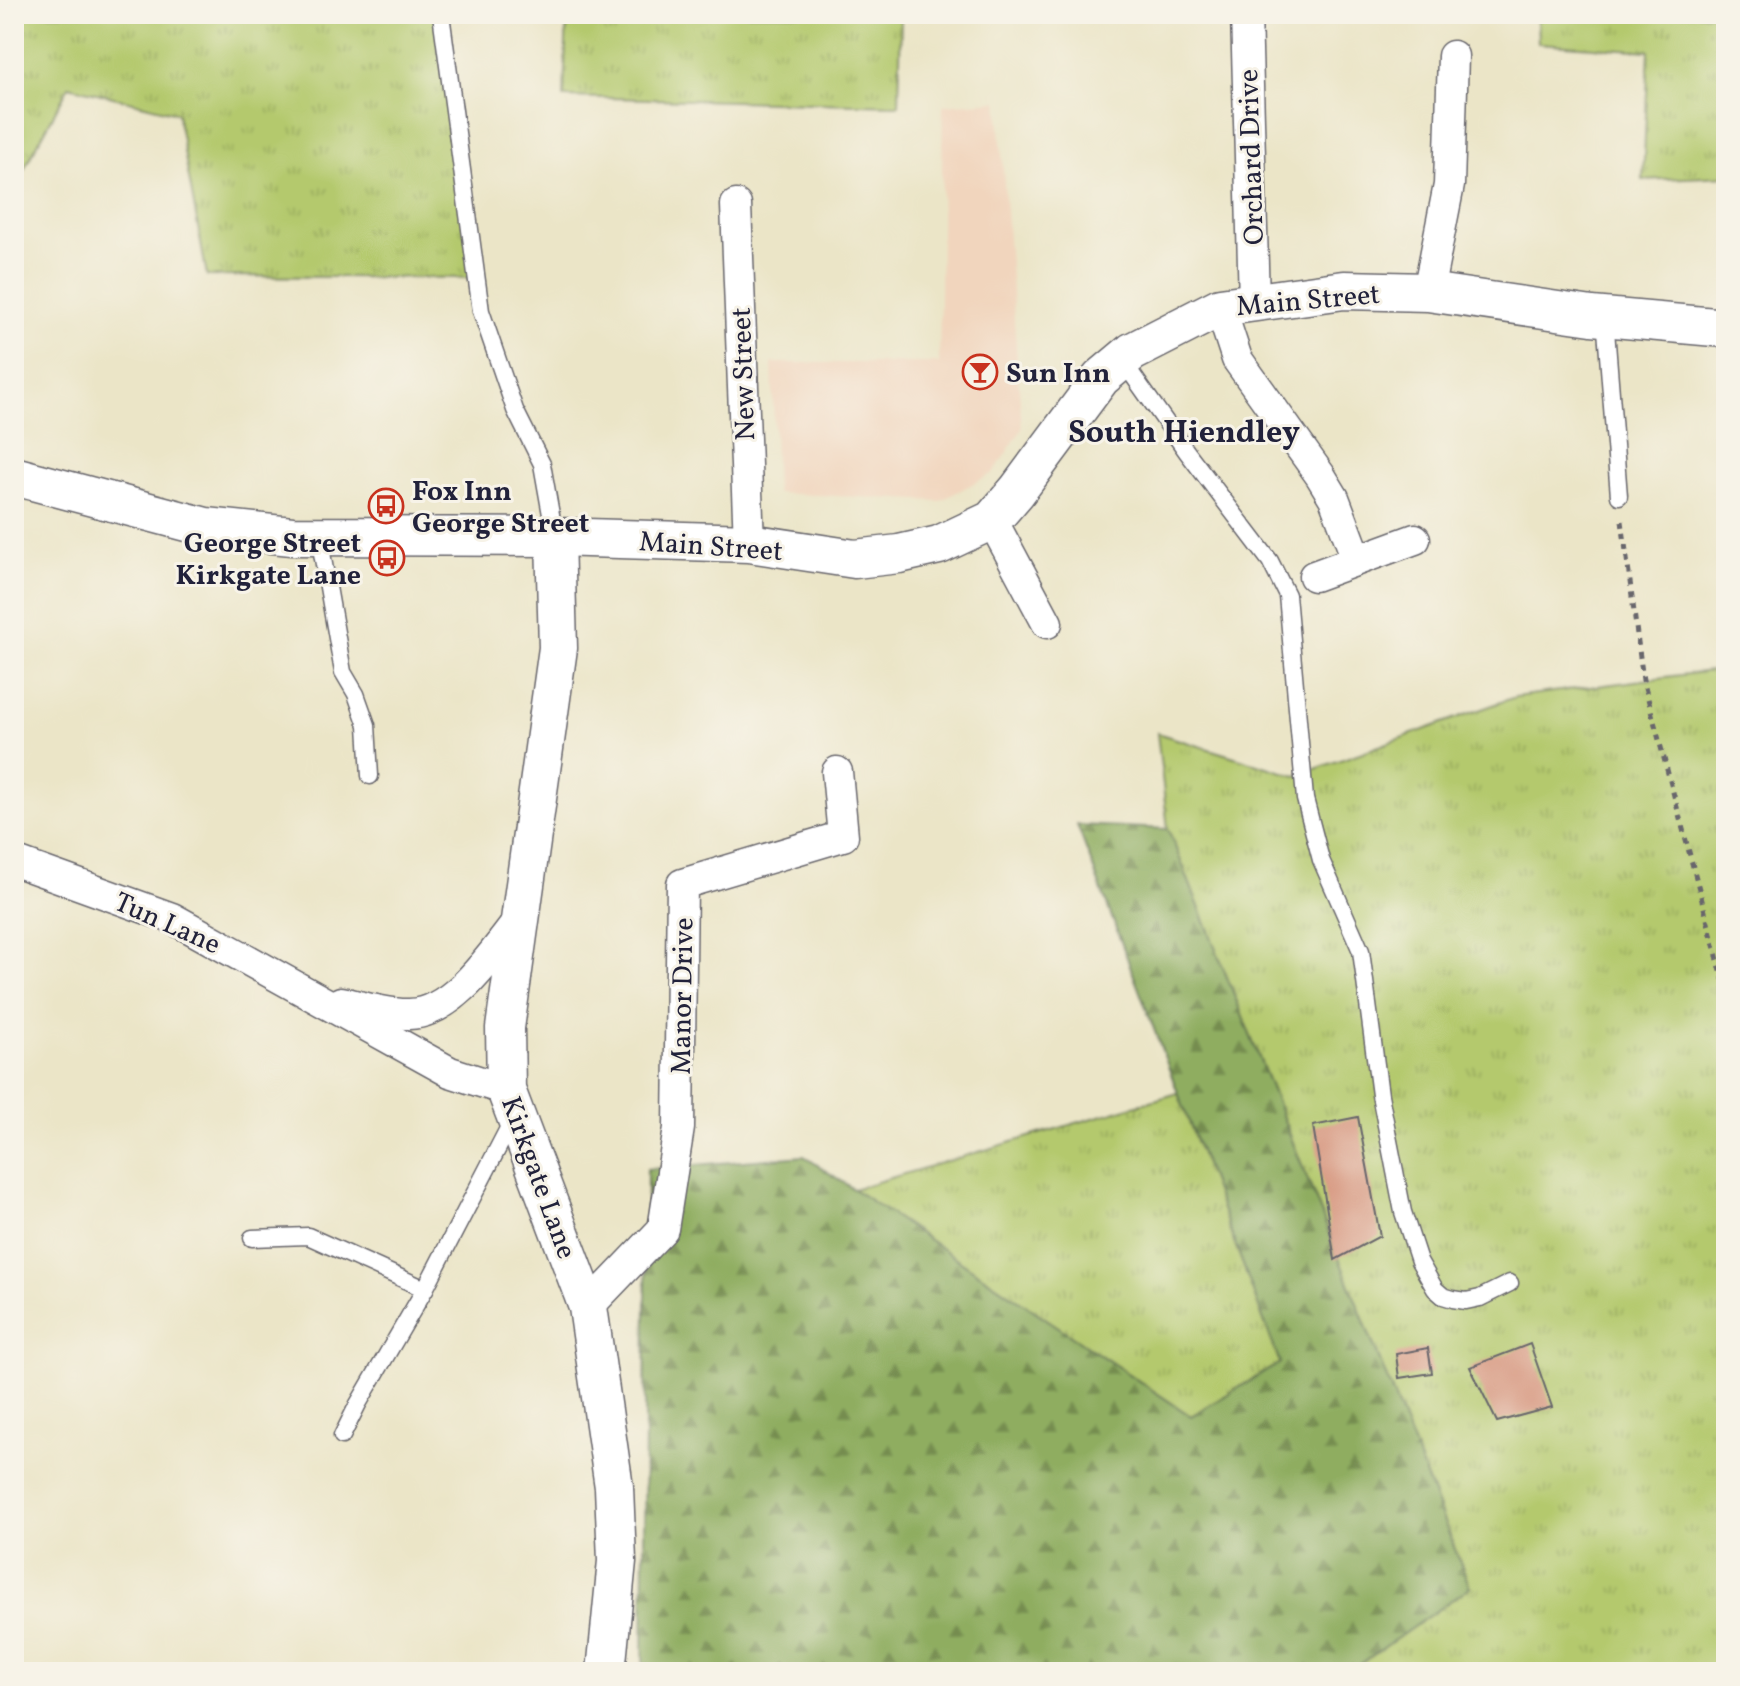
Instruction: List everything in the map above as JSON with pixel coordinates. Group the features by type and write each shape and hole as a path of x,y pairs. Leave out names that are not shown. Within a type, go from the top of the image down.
{"street":[{"name":"Orchard Drive","path":"1246,14 1237,359 1334,498 1357,559"},
{"path":"1428,292 1449,185 1453,56"},
{"name":"New Street","path":"736,205 749,543"},
{"name":"Main Street","path":"14,476 206,527 319,536 555,537 749,543 855,559 939,545 992,520 1101,378 1155,339 1237,304 1344,290 1428,292 1605,316 1726,328"},
{"path":"992,520 1047,623"},
{"name":"Kirkgate Lane","path":"555,537 558,648 505,1028 511,1102 588,1307 614,1487 617,1561 606,1672"},
{"path":"1314,576 1415,539"},
{"name":"Manor Drive","path":"588,1307 663,1229 679,1128 682,884 843,836 837,772"},
{"name":"Tun Lane","path":"14,861 172,918 450,1072 511,1102"},
{"name":"Tun Lane","path":"315,997 410,1014 441,1005 466,984 520,919"}],"lane":[{"path":"441,14 481,311 515,410 542,464 555,537"},
{"path":"1605,316 1619,496"},
{"path":"1122,360 1270,561 1287,595 1305,799 1321,860 1361,951 1383,1109 1403,1212 1419,1261 1435,1289 1453,1299 1466,1301 1480,1298 1510,1283"},
{"path":"319,536 343,672 362,708 367,725 370,776"},
{"path":"342,1436 425,1289 511,1102"},
{"path":"252,1238 308,1236 425,1289"}],"path":[{"path":"1619,496 1643,680 1726,990"}],"shaded area":[{"path":"998,101 1022,429 993,473 940,501 776,493 772,363 939,363 943,105"}],"green space":[{"path":"14,14 447,14 475,278 207,276 177,113 69,86 14,188"},
{"path":"567,14 901,14 899,105 564,97"},
{"path":"1537,14 1726,14 1726,176 1643,180 1649,51 1538,43"},
{"path":"1726,669 1726,1672 1349,1672 1470,1587 1168,829 1157,733 1296,776 1515,697"},
{"path":"1077,825 1168,829 1470,1587 1349,1672 643,1672 647,1169 804,1156 1191,1416 1280,1363"},
{"path":"1178,1093 1280,1363 1191,1416 853,1189"}],"building":[{"path":"1358,1117 1380,1236 1335,1260 1313,1126"},
{"path":"1530,1344 1552,1407 1497,1422 1470,1367"},
{"path":"1428,1348 1432,1373 1399,1378 1396,1354"}],"place":[{"name":"Sun Inn","path":"980,372"},
{"name":"Fox Inn George Street","path":"386,506"},
{"name":"George Street Kirkgate Lane","path":"387,558"}],"district":[{"name":"South Hiendley","path":"1184,431"}]}
